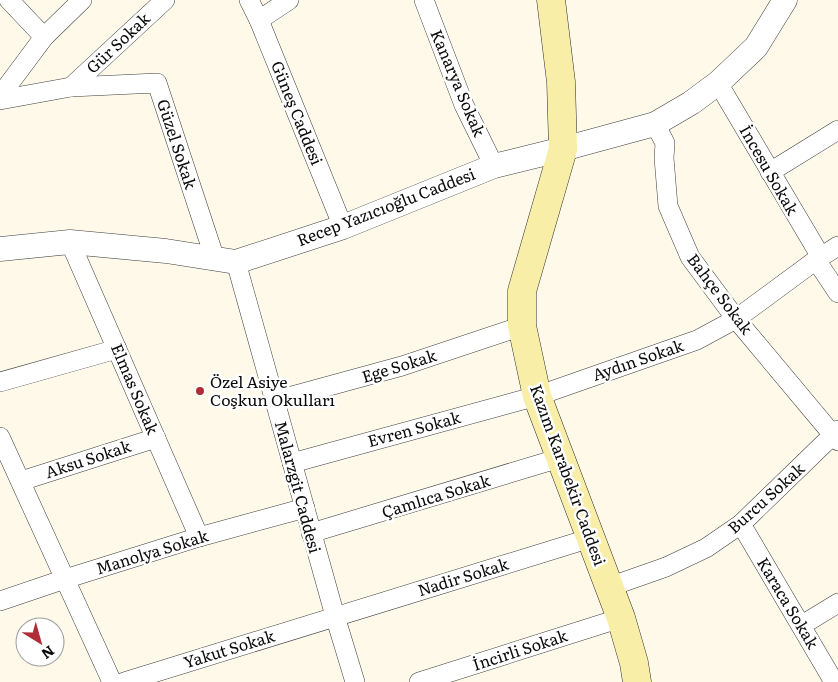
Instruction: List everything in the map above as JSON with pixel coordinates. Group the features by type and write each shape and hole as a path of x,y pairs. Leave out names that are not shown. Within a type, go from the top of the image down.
{"main road":[{"name":"Kazım Karabekir Caddesi","path":"551,0 561,82 563,149 522,292 522,326 537,396 621,618 634,663 637,682"}],"street":[{"path":"9,0 44,37"},
{"path":"0,96 44,37 82,0"},
{"name":"Gür Sokak","path":"71,87 165,0"},
{"name":"Güneş Caddesi","path":"249,0 259,20 343,227"},
{"path":"259,20 289,0"},
{"name":"Kanarya Sokak","path":"424,0 464,105 494,166"},
{"name":"Recep Yazıcıoğlu Caddesi","path":"0,249 70,242 166,251 225,260 343,227 494,166 655,124 691,103 718,83 756,47 786,0"},
{"name":"Güzel Sokak","path":"71,87 157,83 225,260"},
{"name":"İncesu Sokak","path":"718,83 838,293"},
{"path":"0,100 71,87"},
{"name":"Bahçe Sokak","path":"655,124 665,143 664,158 668,206 690,257 736,319 836,436"},
{"path":"770,172 838,130"},
{"name":"Elmas Sokak","path":"70,242 199,537"},
{"name":"Aydın Sokak","path":"537,396 697,340 736,319 838,246"},
{"name":"Malarzgit Caddesi","path":"225,260 274,401 334,616 355,682"},
{"name":"Ege Sokak","path":"274,401 402,366 522,326"},
{"path":"0,382 118,349"},
{"name":"Evren Sokak","path":"292,463 537,396"},
{"name":"Burcu Sokak","path":"609,587 666,567 706,548 741,524 836,436"},
{"path":"0,437 112,682"},
{"name":"Aksu Sokak","path":"21,481 156,438"},
{"name":"Çamlıca Sokak","path":"311,533 560,458"},
{"name":"Manolya Sokak","path":"0,601 199,537 305,508"},
{"name":"Karaca Sokak","path":"741,524 834,682"},
{"name":"Nadir Sokak","path":"334,616 590,538"},
{"path":"802,626 838,603"},
{"name":"Yakut Sokak","path":"124,682 334,616"},
{"name":"İncirli Sokak","path":"419,682 621,618"}],"place":[{"name":"Özel Asiye Coşkun Okulları","path":"200,391"}]}
